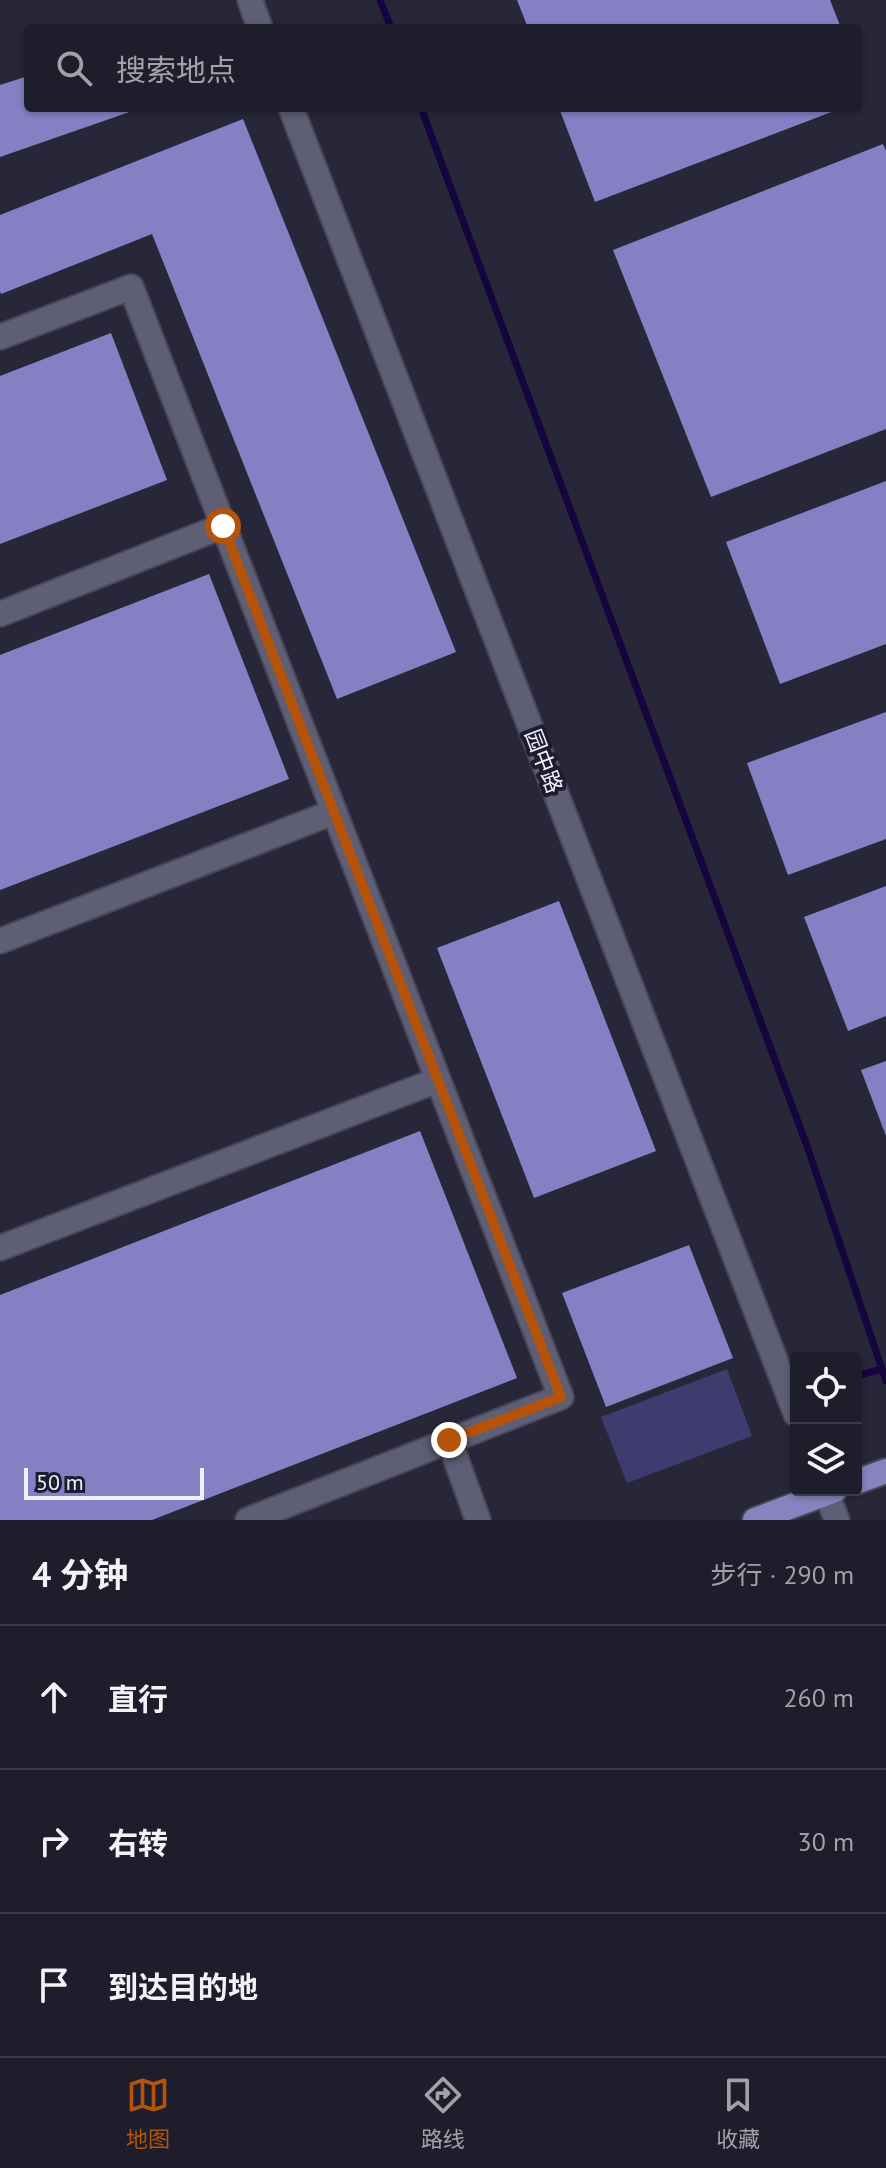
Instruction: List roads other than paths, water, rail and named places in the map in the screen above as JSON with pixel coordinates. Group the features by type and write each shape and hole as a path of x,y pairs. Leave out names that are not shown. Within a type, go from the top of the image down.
{"main road":[{"path":"862,1480 886,1471"},
{"path":"755,1520 816,1496"}],"street":[{"path":"250,0 259,24"},
{"name":"园中路","path":"293,112 790,1398"},
{"path":"0,337 131,287 561,1397 248,1520"},
{"path":"0,614 223,526"},
{"path":"0,941 334,812"},
{"path":"0,1248 438,1080"},
{"path":"449,1440 478,1520"},
{"path":"830,1496 837,1520"}],"waterway":[{"path":"380,0 389,24"},
{"path":"422,112 807,1146 886,1381"},
{"path":"862,1374 882,1369"}]}
